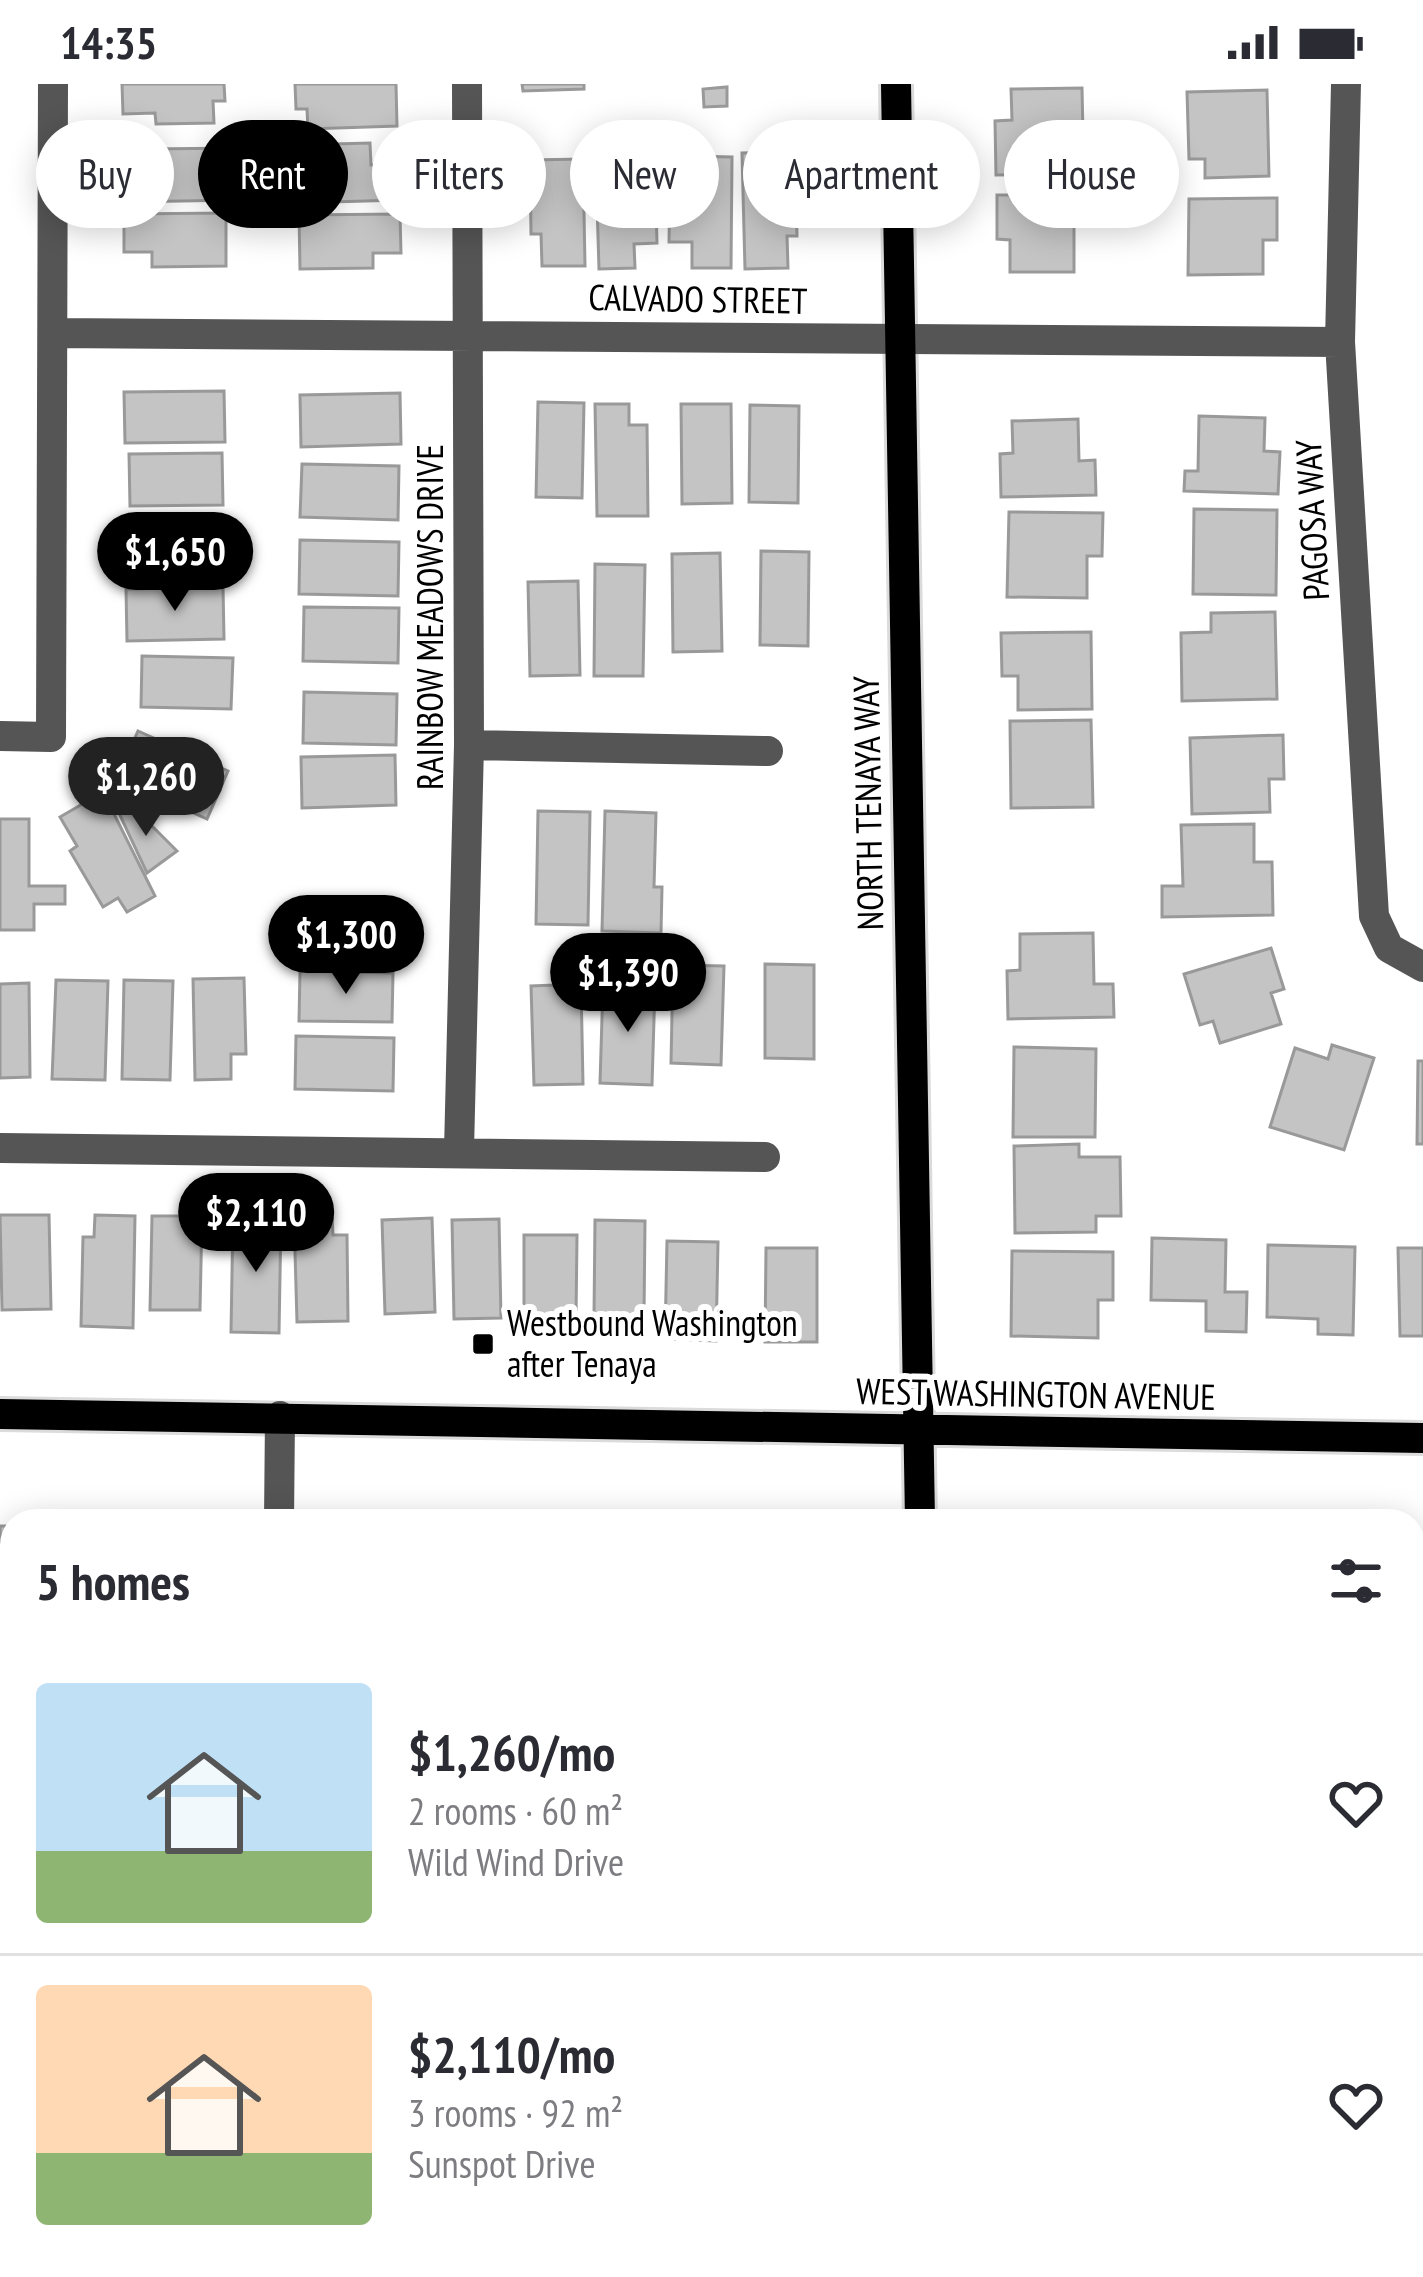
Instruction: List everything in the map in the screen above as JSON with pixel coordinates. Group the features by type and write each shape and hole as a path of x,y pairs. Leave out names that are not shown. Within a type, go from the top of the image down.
{"main road":[{"name":"NORTH TENAYA WAY","path":"896,84 920,1509"},
{"name":"WEST WASHINGTON AVENUE","path":"0,1414 1423,1438"}],"street":[{"path":"0,736 51,737 52,84"},
{"name":"RAINBOW MEADOWS DRIVE","path":"459,1150 469,745 471,335 466,84"},
{"name":"PAGOSA WAY","path":"1346,84 1340,342 1374,916 1388,947 1423,967"},
{"name":"CALVADO STREET","path":"55,332 1340,342"},
{"path":"469,745 768,751"},
{"path":"0,1148 765,1157"},
{"path":"280,1416 280,1509"}],"building":[{"path":"122,84 224,84 225,101 213,101 214,120 174,124 174,120 156,120 155,113 123,114"},
{"path":"295,84 396,84 397,120 372,120 372,127 348,128 348,120 308,120 307,109 296,109"},
{"path":"522,84 584,84 584,89 523,91"},
{"path":"727,87 727,106 704,107 703,89"},
{"path":"1082,88 1083,120 1012,120 1011,89"},
{"path":"1267,90 1269,176 1205,178 1205,159 1189,159 1187,92"},
{"path":"1004,120 1004,175 996,175 995,121"},
{"path":"370,143 372,201 348,202 348,144"},
{"path":"198,148 198,201 174,201 174,149"},
{"path":"719,157 732,157 731,268 692,268 692,242 669,242 669,228 719,228"},
{"path":"570,159 570,228 584,228 585,266 542,266 541,234 531,234 531,228 546,228 546,160"},
{"path":"997,195 1004,195 1004,228 1074,228 1074,272 1010,272 1010,240 997,239"},
{"path":"1277,198 1277,240 1263,240 1263,274 1188,275 1189,199"},
{"path":"198,213 198,228 226,228 226,266 152,267 152,252 124,252 124,228 174,228 174,214"},
{"path":"372,214 372,228 400,228 401,253 373,253 373,268 300,269 299,228 348,228 348,215"},
{"path":"598,228 657,228 657,243 634,244 635,268 599,269"},
{"path":"744,228 797,228 797,236 787,236 788,268 745,269"},
{"path":"224,391 225,442 125,443 124,392"},
{"path":"400,393 401,444 301,447 300,395"},
{"path":"538,402 584,403 582,498 536,497"},
{"path":"595,404 629,404 629,425 647,425 648,516 597,516"},
{"path":"681,404 731,404 732,503 682,504"},
{"path":"750,405 799,406 798,503 749,502"},
{"path":"1199,416 1265,418 1264,451 1280,452 1278,494 1184,491 1185,471 1198,471"},
{"path":"1078,419 1079,461 1095,460 1096,495 1001,497 1000,454 1013,453 1012,421"},
{"path":"222,453 223,505 130,506 129,454"},
{"path":"302,464 399,466 398,520 300,517"},
{"path":"1194,509 1277,510 1276,595 1193,594"},
{"path":"1009,512 1103,513 1102,556 1087,556 1087,598 1007,597"},
{"path":"145,525 231,525 232,576 127,577 127,541 145,541"},
{"path":"300,540 399,542 398,596 299,594"},
{"path":"761,551 809,552 808,646 760,645"},
{"path":"720,553 722,651 673,652 672,554"},
{"path":"595,564 645,565 643,676 594,676"},
{"path":"578,581 580,675 530,676 528,582"},
{"path":"223,587 224,639 127,641 126,589"},
{"path":"304,607 399,608 398,663 303,661"},
{"path":"1275,612 1277,699 1182,701 1181,633 1211,632 1211,613"},
{"path":"1091,632 1092,709 1018,710 1018,676 1002,676 1001,633"},
{"path":"142,656 233,658 231,709 141,707"},
{"path":"304,692 397,694 396,745 303,743"},
{"path":"1091,720 1093,807 1011,808 1010,721"},
{"path":"138,731 228,771 207,819 117,778"},
{"path":"1283,735 1284,779 1269,779 1270,812 1192,814 1190,738"},
{"path":"395,755 396,805 302,808 301,757"},
{"path":"103,792 155,896 127,912 118,898 103,907 70,851 77,846 60,817"},
{"path":"129,803 177,851 147,873 118,811"},
{"path":"538,811 590,812 588,925 536,924"},
{"path":"605,811 656,813 654,887 662,887 661,933 602,931"},
{"path":"0,819 29,819 29,886 65,886 65,904 34,904 34,930 0,930"},
{"path":"1254,824 1254,862 1272,862 1273,915 1162,917 1162,886 1183,886 1181,825"},
{"path":"300,902 396,903 395,955 299,953"},
{"path":"1093,933 1094,984 1113,984 1114,1017 1008,1019 1007,971 1020,970 1020,934"},
{"path":"1271,948 1284,989 1271,993 1281,1024 1220,1043 1213,1021 1200,1025 1184,974"},
{"path":"765,964 814,965 814,1059 765,1058"},
{"path":"673,965 724,966 721,1065 671,1063"},
{"path":"300,971 393,973 392,1022 299,1021"},
{"path":"244,978 246,1054 231,1054 231,1079 195,1080 193,979"},
{"path":"56,980 108,981 105,1080 52,1079"},
{"path":"124,980 173,981 170,1080 122,1079"},
{"path":"29,983 30,1077 0,1078 0,984"},
{"path":"581,984 583,1084 534,1085 531,986"},
{"path":"603,985 655,986 652,1085 600,1083"},
{"path":"296,1036 394,1038 393,1091 295,1089"},
{"path":"1332,1045 1374,1058 1344,1150 1270,1127 1295,1048 1328,1059"},
{"path":"1014,1047 1096,1049 1095,1137 1013,1137"},
{"path":"1418,1061 1423,1061 1423,1144 1417,1144"},
{"path":"1079,1144 1079,1157 1120,1157 1121,1216 1096,1216 1096,1232 1015,1233 1014,1146"},
{"path":"0,1215 49,1215 51,1309 2,1310"},
{"path":"95,1215 135,1216 133,1328 81,1326 83,1237 94,1237"},
{"path":"152,1216 202,1216 200,1310 150,1310"},
{"path":"233,1216 281,1218 279,1333 231,1332"},
{"path":"332,1216 333,1235 347,1235 348,1321 297,1322 294,1217"},
{"path":"432,1218 435,1312 385,1314 382,1220"},
{"path":"499,1219 501,1318 454,1319 452,1220"},
{"path":"595,1220 645,1221 644,1316 594,1316"},
{"path":"524,1235 577,1235 576,1319 524,1318"},
{"path":"1152,1238 1226,1240 1225,1292 1247,1292 1246,1332 1206,1331 1206,1301 1151,1300"},
{"path":"667,1241 718,1242 716,1341 665,1339"},
{"path":"1268,1245 1355,1247 1353,1335 1318,1334 1318,1319 1267,1317"},
{"path":"766,1248 817,1248 817,1342 765,1342"},
{"path":"1398,1248 1423,1248 1423,1336 1400,1336"},
{"path":"1012,1251 1113,1252 1113,1300 1098,1300 1098,1338 1011,1336"}],"place":[{"name":"Westbound Washington after Tenaya","path":"483,1344"}]}
